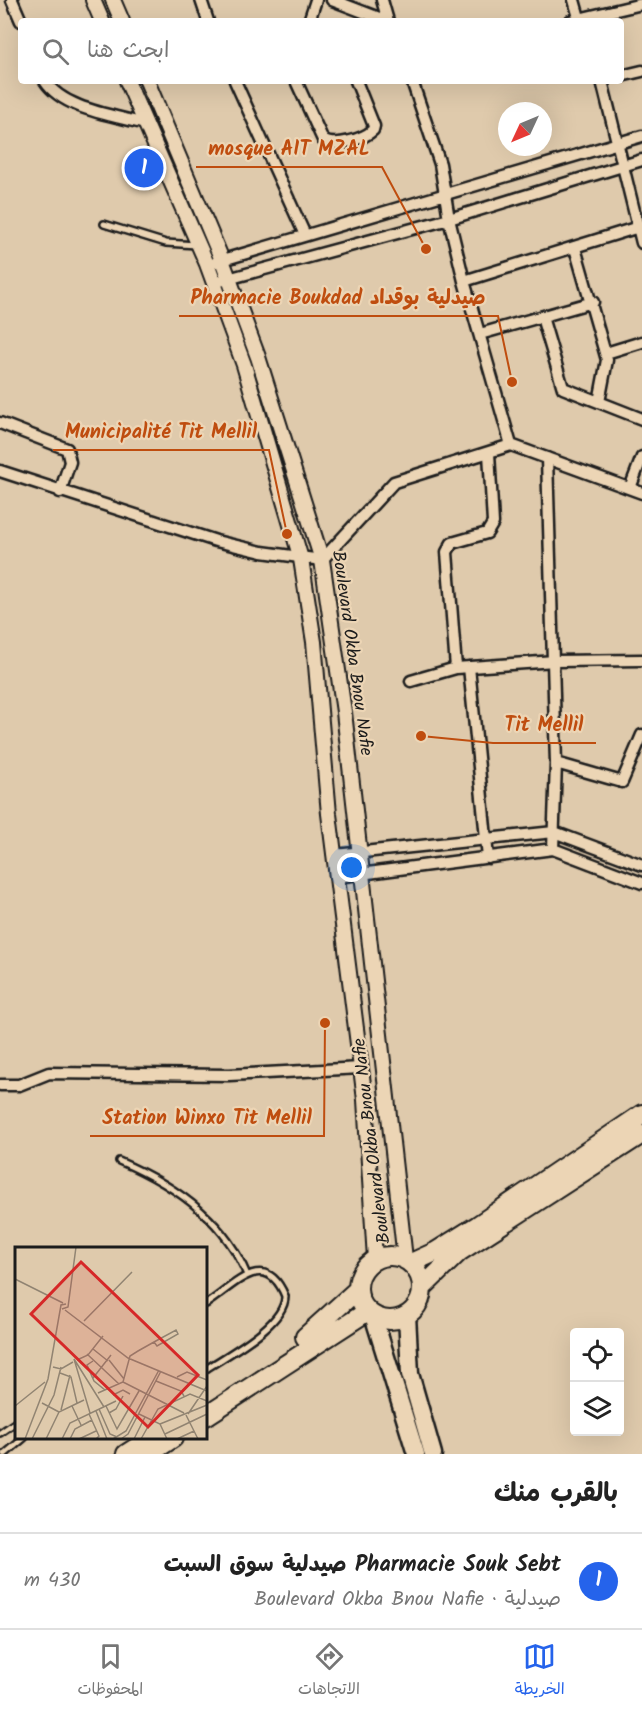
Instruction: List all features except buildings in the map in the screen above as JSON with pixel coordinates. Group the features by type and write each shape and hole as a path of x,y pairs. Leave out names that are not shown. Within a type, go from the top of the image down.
{"highway":[{"path":"408,1261 435,1252 478,1225 642,1114"},
{"path":"422,1288 459,1252 642,1134"},
{"path":"393,1255 408,1261 418,1272 422,1288 418,1303 407,1315 388,1320 370,1313 360,1302 357,1290 361,1272 375,1259 393,1255"},
{"path":"207,1401 308,1335 357,1290"},
{"path":"207,1415 370,1313"},
{"path":"126,1454 148,1439"},
{"path":"149,1454 170,1439"}],"main road":[{"path":"93,0 101,18"},
{"path":"113,0 121,18"},
{"name":"Boulevard Okba Bnou Nafie","path":"128,84 207,264 244,365 301,559 314,642 334,855 361,1068 375,1259"},
{"name":"Boulevard Okba Bnou Nafie","path":"148,84 222,260 258,357 322,560 344,712 360,874 408,1261"},
{"path":"370,1313 416,1454"},
{"path":"407,1315 410,1374 433,1454"}],"street":[{"path":"12,0 20,18"},
{"path":"201,0 207,18"},
{"path":"310,18 316,0"},
{"path":"332,0 380,18"},
{"path":"382,0 387,18"},
{"path":"574,0 577,18"},
{"path":"585,18 642,4"},
{"path":"624,75 642,70"},
{"path":"48,84 61,97 82,106 145,124"},
{"path":"236,84 305,235"},
{"path":"297,84 323,140 330,144 373,132 374,126 357,84"},
{"path":"413,84 431,132 464,281 511,445"},
{"path":"604,84 640,227 642,243"},
{"path":"207,264 642,136"},
{"path":"213,283 449,219 642,160"},
{"path":"464,281 640,227"},
{"path":"576,248 606,353 605,377 599,402"},
{"path":"480,334 593,302"},
{"path":"542,317 563,388 642,419"},
{"path":"606,353 642,342"},
{"path":"0,423 67,449 70,462 60,492"},
{"path":"0,471 216,541 301,559 322,560 394,482 511,445 642,493"},
{"path":"456,668 447,552 452,543 487,533 494,523 489,453"},
{"path":"630,488 642,457"},
{"path":"547,458 555,661 554,849"},
{"path":"411,681 456,668 555,661 642,660"},
{"path":"469,667 489,858"},
{"path":"556,763 622,782 642,735"},
{"path":"334,855 487,841 554,832 642,865"},
{"path":"337,877 554,849 642,883"},
{"path":"0,1085 19,1085 49,1073 229,1075 361,1068"}],"lane":[{"path":"104,224 166,243 198,245"},
{"path":"119,1161 146,1172 200,1209 229,1242 247,1275"},
{"path":"207,1303 247,1275 264,1271 276,1280 285,1296 281,1312 248,1342 207,1368"},
{"path":"0,1433 15,1423"},
{"path":"6,1454 22,1439"}],"place":[{"name":"Pharmacie Souk Sebt صيدلية سوق السبت","path":"144,168"},
{"name":"mosque AIT MZAL","path":"426,249"},
{"name":"Pharmacie Boukdad صيدلية بوقداد","path":"512,382"},
{"name":"Municipalité Tit Mellil","path":"287,534"},
{"name":"Tit Mellil","path":"421,736"},
{"name":"Station Winxo Tit Mellil","path":"325,1023"}]}
